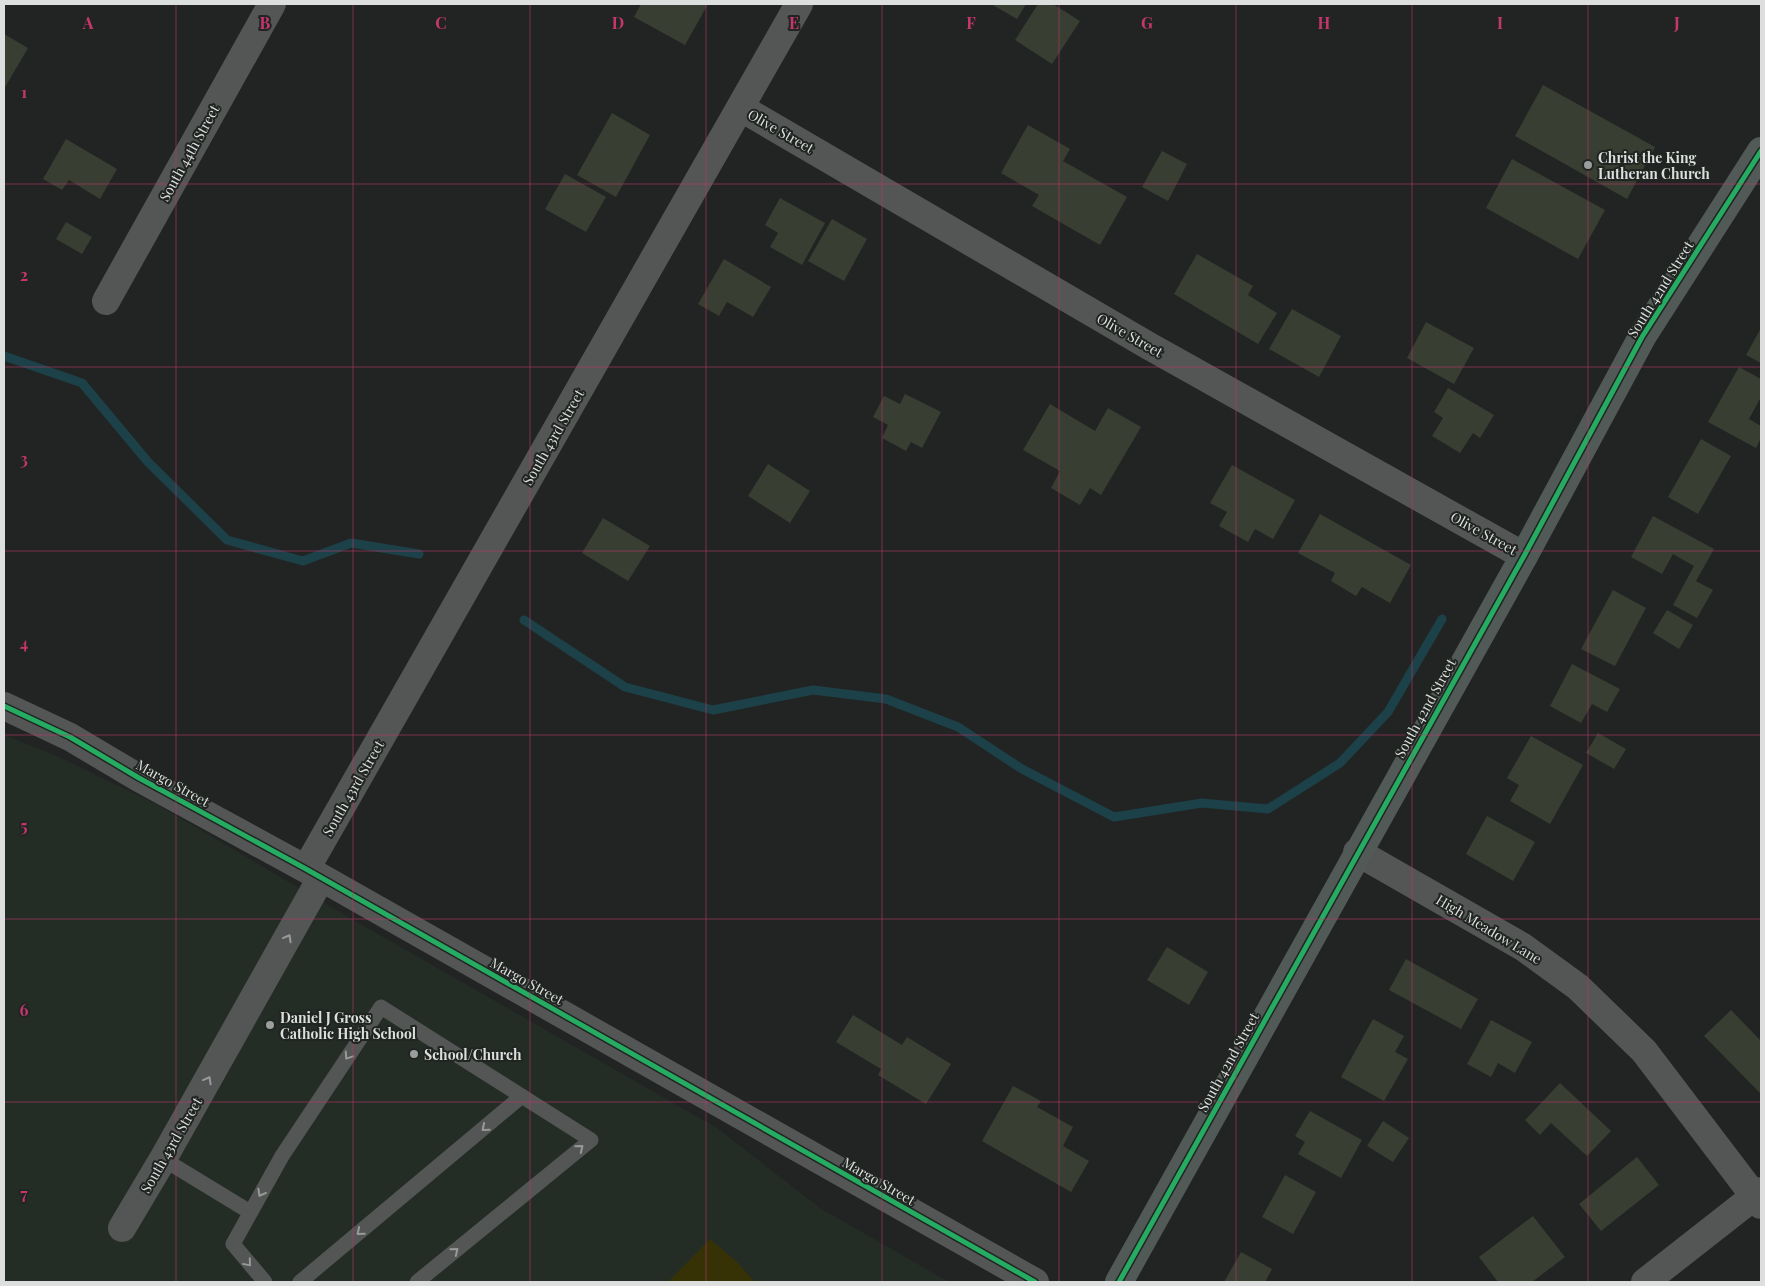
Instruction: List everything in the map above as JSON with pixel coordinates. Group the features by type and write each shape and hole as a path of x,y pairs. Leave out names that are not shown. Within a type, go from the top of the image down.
{"street":[{"name":"South 44th Street","path":"106,302 272,4"},
{"name":"South 43rd Street","path":"122,1228 164,1159 314,874 799,4"},
{"name":"Olive Street","path":"741,108 1149,346 1524,556"},
{"name":"South 42nd Street","path":"1119,1282 1357,852 1524,556 1642,337 1761,151"},
{"name":"Margo Street","path":"4,706 70,737 139,778 314,874 1035,1282"},
{"name":"High Meadow Lane","path":"1357,852 1523,947 1578,987 1644,1051 1759,1198"},
{"path":"1645,1282 1759,1198"}],"lane":[{"path":"265,1282 233,1244 282,1156 381,1008 591,1140 417,1282"},
{"path":"300,1282 522,1096"},
{"path":"164,1159 250,1212"}],"shaded area":[{"name":"Daniel J Gross Catholic High School","path":"4,735 59,757 158,805 357,922 717,1128 820,1208 949,1282 4,1282"},
{"path":"710,1239 736,1261 755,1282 668,1282"}],"building":[{"path":"641,4 708,4 685,45 634,17"},
{"path":"991,4 1026,4 1017,19"},
{"path":"1038,4 1053,4 1080,21 1052,64 1015,40"},
{"path":"4,34 28,48 4,89"},
{"path":"1543,85 1655,147 1627,199 1515,136"},
{"path":"612,113 650,135 616,197 577,175"},
{"path":"1028,125 1070,149 1063,161 1127,197 1100,245 1032,206 1039,195 1001,173"},
{"path":"66,139 117,169 100,199 69,180 62,190 43,179"},
{"path":"1162,151 1187,164 1168,201 1142,187"},
{"path":"1512,159 1605,210 1578,259 1486,208"},
{"path":"565,174 606,197 586,232 545,209"},
{"path":"780,198 825,223 802,265 770,247 778,233 765,225"},
{"path":"832,219 867,239 844,281 808,261"},
{"path":"66,222 92,237 82,254 56,239"},
{"path":"1197,254 1253,286 1248,295 1277,313 1258,344 1174,294"},
{"path":"724,259 771,287 753,317 727,302 719,316 698,304"},
{"path":"1292,309 1341,336 1319,377 1269,349"},
{"path":"1426,322 1474,348 1454,384 1407,358"},
{"path":"1761,328 1761,363 1746,355"},
{"path":"1739,367 1761,379 1761,397 1749,419 1761,426 1761,438 1756,448 1708,422"},
{"path":"1448,388 1494,415 1480,438 1473,433 1460,453 1432,436 1443,418 1434,412"},
{"path":"905,394 941,412 922,448 911,442 906,451 882,438 888,425 873,417 884,396 900,404"},
{"path":"1050,404 1095,431 1108,408 1141,427 1101,495 1090,488 1080,505 1051,488 1060,471 1023,450"},
{"path":"1701,439 1731,456 1698,514 1668,497"},
{"path":"768,464 810,491 790,523 748,496"},
{"path":"1232,465 1295,500 1273,539 1255,529 1248,542 1219,526 1227,512 1210,503"},
{"path":"1320,514 1411,565 1390,603 1362,587 1356,596 1331,581 1335,573 1298,553"},
{"path":"1653,516 1714,549 1696,581 1713,590 1697,618 1673,605 1694,566 1673,554 1662,574 1631,557"},
{"path":"603,518 650,546 628,581 582,553"},
{"path":"1613,590 1646,608 1615,666 1581,649"},
{"path":"1667,610 1693,625 1679,649 1653,633"},
{"path":"1572,664 1620,689 1607,712 1592,704 1581,723 1550,706"},
{"path":"1598,733 1626,749 1614,769 1586,753"},
{"path":"1531,736 1583,765 1550,824 1510,801 1519,785 1507,778"},
{"path":"1487,816 1535,842 1513,881 1466,854"},
{"path":"1167,947 1208,972 1189,1005 1147,980"},
{"path":"1406,959 1478,999 1461,1029 1389,990"},
{"path":"1731,1010 1761,1041 1761,1094 1704,1036"},
{"path":"853,1015 902,1045 907,1037 951,1064 926,1104 878,1075 881,1069 836,1042"},
{"path":"1373,1019 1404,1036 1395,1052 1408,1059 1384,1101 1341,1077"},
{"path":"1491,1020 1532,1042 1515,1073 1498,1063 1491,1077 1467,1064"},
{"path":"1560,1083 1611,1131 1587,1156 1551,1123 1540,1135 1525,1120"},
{"path":"1013,1086 1041,1101 1037,1107 1073,1127 1063,1146 1089,1161 1071,1192 982,1141"},
{"path":"1310,1111 1362,1140 1341,1178 1298,1154 1305,1142 1295,1136"},
{"path":"1383,1121 1409,1138 1393,1162 1367,1146"},
{"path":"1637,1157 1659,1185 1601,1231 1579,1204"},
{"path":"1285,1175 1316,1192 1293,1234 1262,1217"},
{"path":"1533,1216 1565,1257 1532,1282 1498,1282 1479,1257"},
{"path":"1241,1252 1272,1269 1265,1282 1224,1282"}],"waterway":[{"path":"4,356 82,383 148,462 227,540 303,561 351,543 419,554"},
{"path":"524,620 625,687 713,710 813,690 886,699 958,727 1022,769 1114,817 1202,803 1268,809 1340,763 1388,712 1442,619"}],"cycle path":[{"path":"1119,1282 1524,556 1642,337 1761,151"},
{"path":"4,706 70,737 139,778 306,869 1035,1282"}],"place":[{"name":"Christ the King Lutheran Church","path":"1588,165"},
{"name":"Daniel J Gross Catholic High School","path":"270,1025"},
{"name":"School/Church","path":"414,1054"}]}
